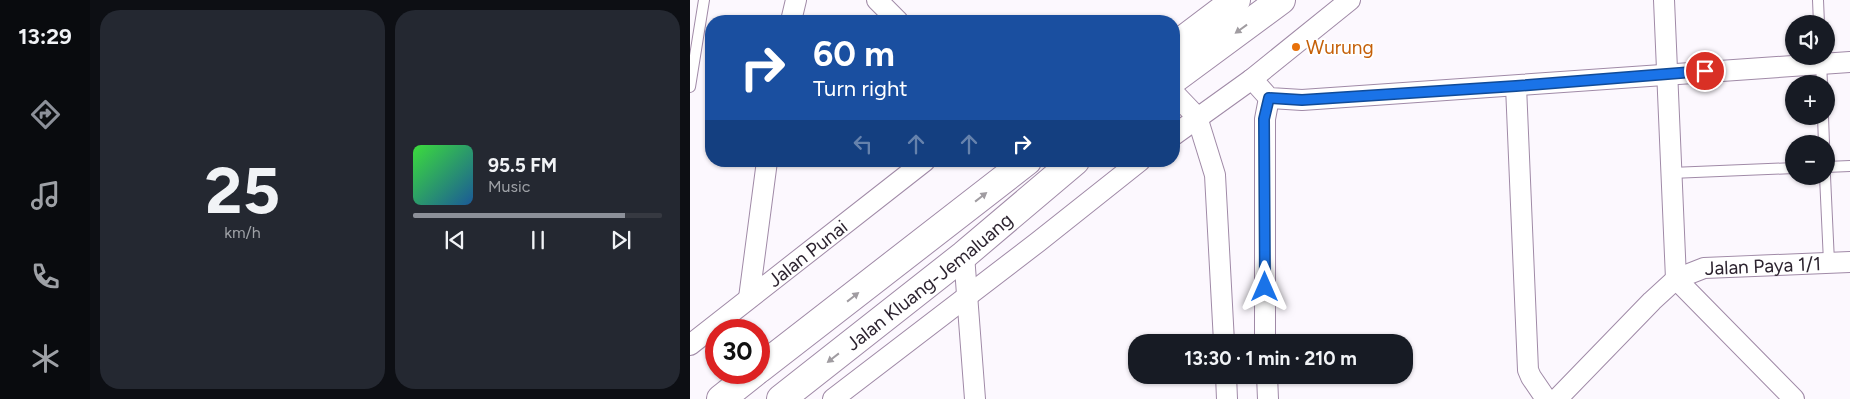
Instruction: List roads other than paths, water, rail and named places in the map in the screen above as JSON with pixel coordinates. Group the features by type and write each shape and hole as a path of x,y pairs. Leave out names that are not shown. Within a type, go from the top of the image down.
{"highway":[{"path":"1180,42 1236,0"},
{"path":"1180,75 1281,0"},
{"name":"Jalan Kluang-Jemaluang","path":"770,360 1018,167"},
{"name":"Jalan Kluang-Jemaluang","path":"781,399 964,255 1068,167"},
{"path":"721,399 740,384"}],"street":[{"path":"793,15 796,0"},
{"path":"878,0 892,15"},
{"path":"1180,130 1252,79 1350,0"},
{"path":"1664,0 1676,279 1794,399"},
{"path":"1835,61 1850,62"},
{"path":"1252,79 1269,98 1302,100 1516,86 1785,63"},
{"path":"1516,86 1528,370 1546,399"},
{"path":"1265,334 1264,119 1269,98"},
{"path":"1180,99 1197,117 1215,175 1224,334"},
{"path":"749,298 766,167"},
{"name":"Jalan Punai","path":"690,345 917,167"},
{"path":"1032,167 1048,184"},
{"path":"833,399 1132,167"},
{"path":"964,255 975,399"},
{"name":"Jalan Paya 1/1","path":"1676,279 1704,268 1850,262"},
{"path":"1557,399 1652,301 1676,279"},
{"path":"1226,384 1227,399"},
{"path":"1267,384 1268,399"}],"lane":[{"path":"690,87 704,0"},
{"path":"1818,0 1819,15"},
{"path":"1835,167 1850,166"},
{"path":"1671,173 1785,168"},
{"path":"1826,185 1829,262"}],"place":[{"name":"Wurung","path":"1296,47"}]}
